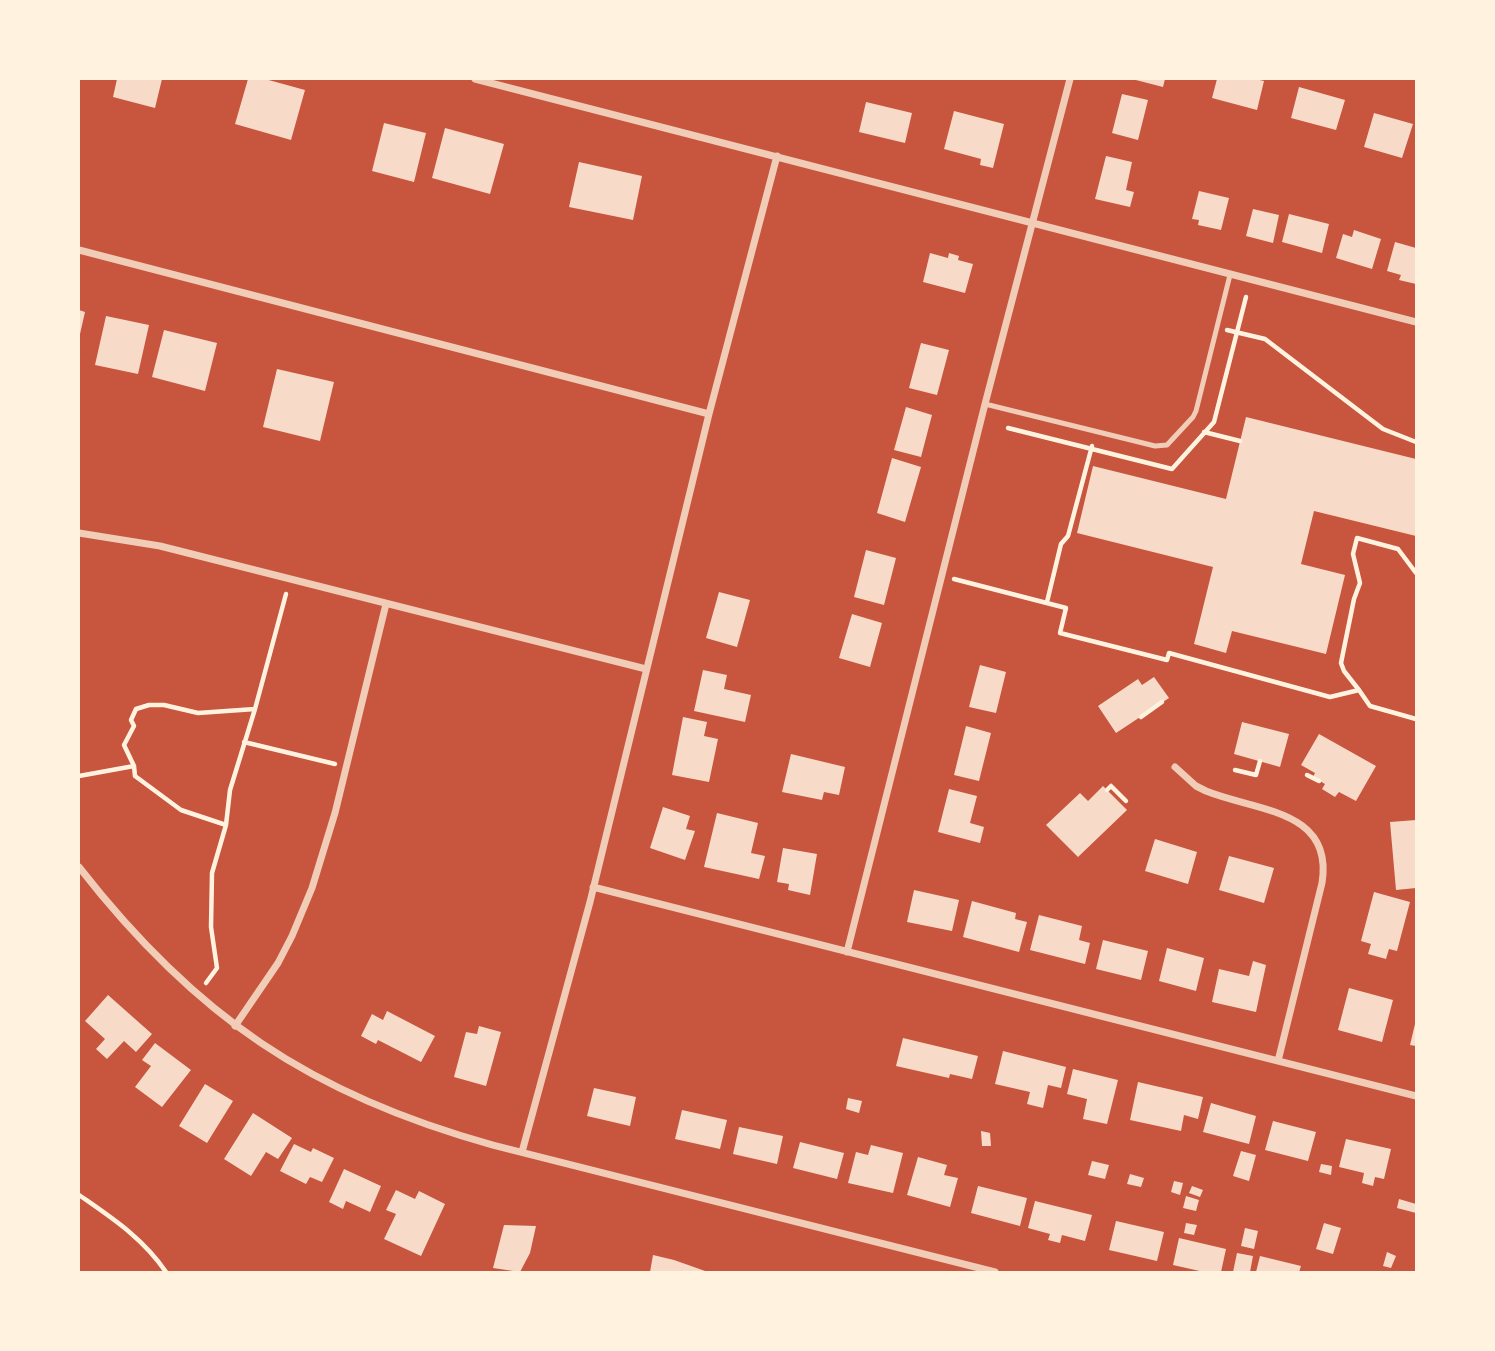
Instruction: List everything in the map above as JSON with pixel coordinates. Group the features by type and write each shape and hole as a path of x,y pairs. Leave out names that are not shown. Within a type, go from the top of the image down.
{"street":[{"path":"475,79 1416,322"},
{"path":"847,952 1070,79"},
{"path":"522,1152 593,887 709,414 777,156"},
{"path":"79,250 709,414"},
{"path":"79,533 160,546 646,669"},
{"path":"234,1026 278,962 312,888 335,813 386,604"},
{"path":"1175,767 1196,786 1206,791 1302,823 1319,844 1325,868 1278,1061"},
{"path":"79,867 164,965 234,1026 296,1066 379,1107 445,1132 995,1272"},
{"path":"593,887 1416,1096"}],"lane":[{"path":"985,404 1155,446 1167,445 1193,418 1196,411 1230,275"}],"path":[{"path":"1009,428 1172,469 1214,422 1247,296"},
{"path":"1231,331 1265,339 1383,429 1416,442"},
{"path":"1198,430 1240,441"},
{"path":"1047,602 1061,544 1068,536 1093,442"},
{"path":"1416,573 1398,549 1357,538 1353,554 1360,583 1354,599 1341,663 1370,706 1416,719"},
{"path":"953,579 1066,607 1060,633 1167,660 1169,653 1330,698 1359,690"},
{"path":"204,985 216,968 211,927 212,873 226,825 230,790 286,594"},
{"path":"1141,717 1162,702"},
{"path":"226,825 181,810 135,776 134,766 124,745 134,726 131,720 136,709 149,705 164,705 198,713 255,709"},
{"path":"244,742 337,765"},
{"path":"1235,770 1256,775 1259,761"},
{"path":"79,776 134,766"},
{"path":"1307,775 1319,781"},
{"path":"1107,790 1111,786 1126,801"},
{"path":"79,1195 134,1234 166,1272"}],"building":[{"path":"117,79 162,79 155,108 113,97"},
{"path":"248,79 265,79 305,90 291,140 235,124"},
{"path":"1132,79 1165,79 1163,87"},
{"path":"1217,79 1264,81 1257,110 1212,98"},
{"path":"1299,87 1345,100 1336,130 1291,118"},
{"path":"1122,94 1148,100 1138,140 1112,133"},
{"path":"866,102 912,113 905,143 859,132"},
{"path":"954,111 1004,124 993,168 980,165 981,159 944,149"},
{"path":"1374,113 1413,124 1402,158 1364,147"},
{"path":"384,123 426,133 414,182 372,171"},
{"path":"445,128 504,144 490,194 432,178"},
{"path":"1106,156 1132,162 1126,190 1134,192 1130,207 1095,199"},
{"path":"579,162 642,176 633,220 569,207"},
{"path":"1199,191 1229,198 1221,230 1198,225 1199,220 1192,219"},
{"path":"1253,209 1279,215 1273,243 1246,236"},
{"path":"1289,214 1329,224 1322,253 1282,242"},
{"path":"1354,230 1381,239 1372,269 1336,258 1343,234 1352,237"},
{"path":"1395,242 1416,248 1416,284 1399,280 1401,275 1387,271"},
{"path":"930,253 948,258 949,253 959,256 958,260 973,264 965,293 923,282"},
{"path":"79,310 85,312 80,334 79,334"},
{"path":"106,316 149,325 138,374 95,365"},
{"path":"164,330 217,343 205,391 152,377"},
{"path":"921,343 949,350 937,395 909,388"},
{"path":"277,369 334,382 320,441 263,427"},
{"path":"906,407 932,415 921,457 894,450"},
{"path":"1246,417 1416,459 1416,536 1314,511 1301,564 1345,575 1326,654 1232,631 1226,653 1194,644 1213,567 1077,533 1093,466 1226,499"},
{"path":"892,458 921,467 905,522 877,513"},
{"path":"866,550 896,558 884,605 854,597"},
{"path":"719,592 750,600 737,647 706,638"},
{"path":"852,614 882,623 870,667 839,658"},
{"path":"980,665 1006,672 996,713 969,707"},
{"path":"703,670 727,675 724,689 751,695 745,722 694,711"},
{"path":"1154,677 1169,698 1116,733 1098,706 1138,679 1142,685"},
{"path":"683,717 707,722 704,736 718,739 709,782 672,775"},
{"path":"1242,722 1289,734 1280,767 1234,754"},
{"path":"966,726 991,733 979,781 954,775"},
{"path":"1319,734 1376,766 1356,801 1339,792 1335,797 1322,789 1325,784 1313,777 1315,773 1301,765"},
{"path":"791,754 845,767 839,795 824,792 822,800 782,792"},
{"path":"1103,786 1127,810 1078,857 1046,825 1080,793 1088,801"},
{"path":"949,789 977,796 970,823 984,827 980,843 938,832"},
{"path":"663,807 690,816 686,829 695,831 685,860 650,848"},
{"path":"717,813 758,823 751,853 765,856 759,879 704,867"},
{"path":"1416,820 1416,888 1396,890 1390,822"},
{"path":"1155,839 1197,852 1188,884 1145,871"},
{"path":"783,848 817,854 810,895 788,890 789,884 777,882"},
{"path":"1229,856 1274,868 1264,903 1219,890"},
{"path":"914,890 959,900 952,931 907,922"},
{"path":"1374,892 1410,902 1397,951 1389,949 1386,959 1368,954 1371,944 1361,941"},
{"path":"972,901 1016,913 1015,919 1027,922 1019,952 963,937"},
{"path":"1039,915 1082,926 1079,940 1090,943 1085,964 1030,950"},
{"path":"1103,940 1148,951 1141,980 1096,969"},
{"path":"1167,948 1204,958 1196,991 1159,981"},
{"path":"1253,961 1266,965 1256,1012 1212,1002 1219,969 1249,976"},
{"path":"1349,988 1393,1000 1382,1042 1338,1030"},
{"path":"108,995 152,1034 136,1052 124,1041 107,1059 96,1049 105,1039 85,1021"},
{"path":"387,1011 435,1036 421,1062 378,1040 376,1044 361,1036 372,1014 383,1020"},
{"path":"1416,1024 1416,1046 1410,1045"},
{"path":"479,1026 501,1032 486,1086 454,1077 466,1032 477,1034"},
{"path":"903,1038 978,1056 972,1079 950,1074 949,1078 896,1066"},
{"path":"155,1043 191,1070 162,1107 135,1087 151,1066 142,1060"},
{"path":"1003,1051 1066,1067 1061,1088 1048,1085 1043,1108 1027,1104 1030,1092 995,1084"},
{"path":"1073,1069 1118,1080 1107,1124 1083,1119 1087,1099 1067,1094"},
{"path":"1138,1082 1203,1097 1198,1119 1184,1115 1181,1131 1130,1120"},
{"path":"205,1084 233,1101 207,1143 179,1126"},
{"path":"594,1088 636,1097 630,1126 587,1116"},
{"path":"848,1098 862,1101 859,1113 846,1109"},
{"path":"1211,1103 1256,1116 1249,1144 1203,1132"},
{"path":"682,1110 727,1120 720,1149 675,1139"},
{"path":"253,1113 292,1138 278,1159 266,1152 251,1176 224,1159"},
{"path":"1273,1121 1316,1132 1308,1161 1265,1150"},
{"path":"739,1127 783,1136 777,1164 733,1154"},
{"path":"981,1131 990,1133 991,1146 982,1146"},
{"path":"1346,1139 1391,1149 1384,1179 1375,1177 1373,1186 1362,1183 1364,1173 1339,1167"},
{"path":"800,1142 844,1153 837,1179 793,1168"},
{"path":"294,1144 311,1152 313,1148 334,1158 322,1182 310,1177 306,1184 280,1171"},
{"path":"871,1145 903,1153 893,1193 848,1183 856,1152 868,1155"},
{"path":"1241,1151 1256,1155 1249,1181 1233,1176"},
{"path":"918,1157 947,1165 944,1175 958,1178 950,1207 907,1195"},
{"path":"1092,1161 1109,1165 1105,1179 1088,1175"},
{"path":"1321,1164 1332,1166 1331,1175 1319,1172"},
{"path":"344,1169 381,1186 370,1212 346,1201 343,1209 329,1202"},
{"path":"1130,1174 1144,1178 1141,1187 1127,1184"},
{"path":"1174,1181 1183,1183 1180,1195 1171,1192"},
{"path":"978,1186 1027,1198 1020,1226 971,1213"},
{"path":"1192,1186 1203,1190 1200,1197 1189,1193"},
{"path":"396,1190 415,1199 419,1191 445,1204 421,1256 384,1239 396,1214 386,1210"},
{"path":"1186,1196 1199,1200 1196,1211 1183,1208"},
{"path":"1399,1199 1416,1204 1416,1213 1397,1208"},
{"path":"1035,1201 1092,1215 1085,1241 1062,1235 1060,1243 1048,1240 1050,1234 1028,1228"},
{"path":"1116,1221 1164,1232 1157,1261 1109,1250"},
{"path":"1186,1223 1197,1225 1194,1235 1184,1233"},
{"path":"1324,1223 1341,1228 1333,1254 1316,1249"},
{"path":"504,1225 536,1226 530,1253 520,1272 493,1268"},
{"path":"1245,1228 1258,1231 1254,1249 1241,1246"},
{"path":"1179,1238 1226,1249 1221,1272 1204,1272 1173,1265"},
{"path":"1387,1252 1396,1256 1391,1268 1383,1266"},
{"path":"1237,1253 1253,1256 1250,1272 1233,1272"},
{"path":"653,1255 674,1260 708,1272 650,1272"},
{"path":"1260,1256 1301,1266 1299,1272 1256,1272"}]}
